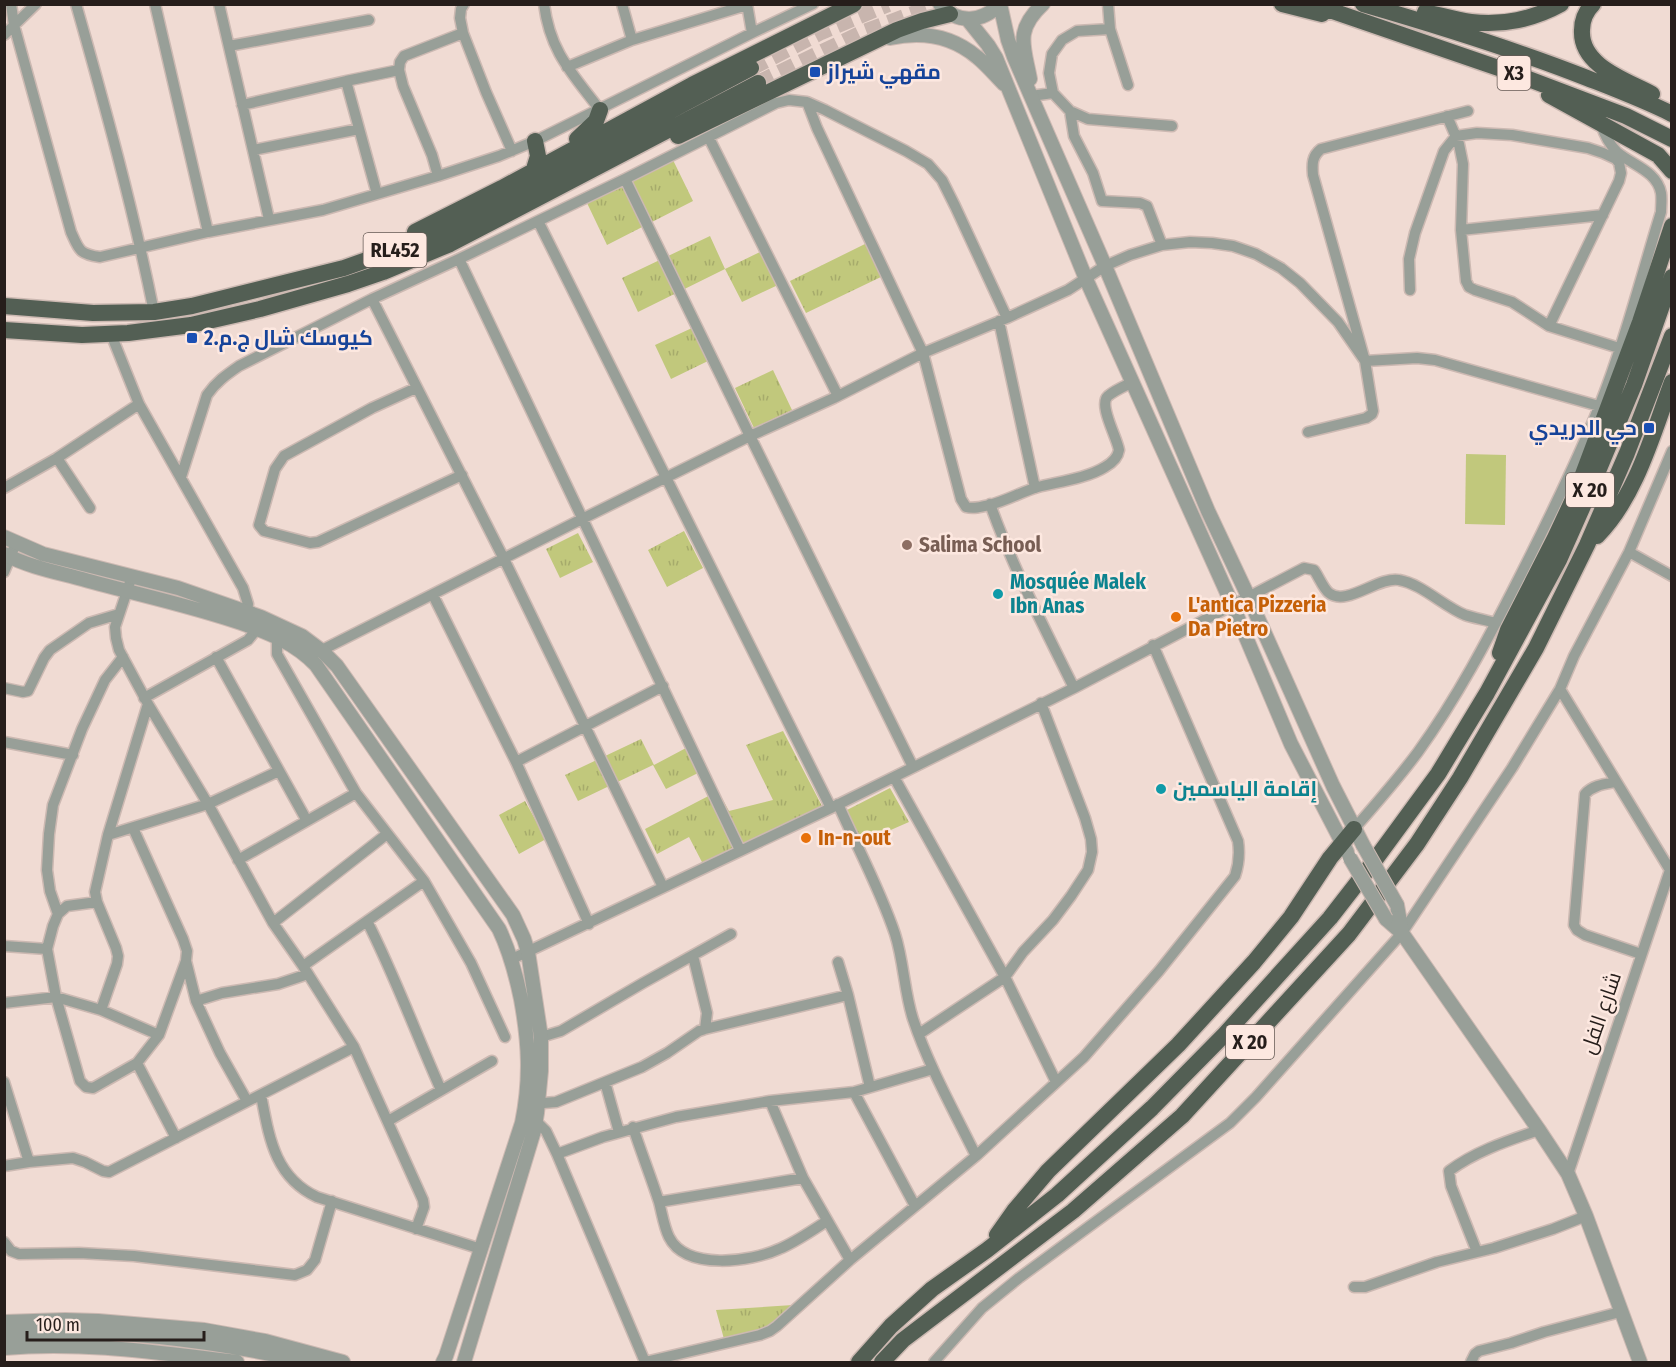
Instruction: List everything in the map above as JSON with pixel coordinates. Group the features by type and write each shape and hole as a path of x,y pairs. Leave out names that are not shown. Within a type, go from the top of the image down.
{"highway":[{"path":"376,257 415,232 571,149 854,4"},
{"path":"1282,4 1306,11 1352,18"},
{"name":"X3","path":"1312,4 1513,73 1626,116 1671,138"},
{"name":"X3","path":"1364,4 1520,53 1634,97 1671,114"},
{"path":"1392,4 1471,22 1497,23 1524,19 1549,11 1561,4"},
{"path":"1593,4 1585,16 1581,37 1589,56 1606,69 1671,104"},
{"path":"556,189 595,177 945,9"},
{"path":"1513,73 1658,155 1669,165 1671,171"},
{"name":"RL452","path":"4,306 93,313 154,312 192,306 344,268 470,218 754,76 556,189 450,244 348,284 260,309 191,325 82,335 4,330"},
{"path":"571,149 579,136 596,121 600,110"},
{"path":"534,170 538,156 535,141"},
{"path":"1492,684 1508,630 1548,554 1576,493 1640,322 1671,226"},
{"name":"X 20","path":"859,1362 891,1326 932,1289 987,1250 1057,1195 1152,1107 1225,1034 1330,918 1438,774 1492,684 1559,561 1634,385 1671,277"},
{"name":"X 20","path":"882,1362 903,1340 1073,1211 1182,1116 1349,934 1417,844 1460,778 1536,648 1587,545 1627,453 1671,336"},
{"path":"1587,545 1605,528 1618,511 1647,447 1671,382"},
{"path":"1647,447 1671,416"},
{"path":"987,1250 1014,1211 1048,1171 1178,1045 1254,962 1291,917 1330,858 1354,829"}],"street":[{"path":"11,4 14,25 71,232 77,247 85,255 100,257 269,219 323,210 438,176 512,151 813,4"},
{"path":"4,35 36,4"},
{"path":"76,4 141,248 154,312"},
{"path":"155,4 208,232"},
{"path":"219,4 269,219"},
{"path":"464,4 460,18 464,33 486,92 512,151"},
{"path":"544,4 554,46 600,110"},
{"path":"622,4 632,40"},
{"path":"968,20 986,16 1000,4 1014,57 1208,511 1333,786 1354,829 1397,905 1402,933"},
{"path":"1031,96 1023,41 1029,19 1043,4"},
{"path":"1108,4 1110,29 1128,85"},
{"path":"567,67 632,40 747,5 752,33"},
{"path":"945,9 968,20 996,58 1086,279 1232,604 1291,744 1350,858 1386,919 1402,933 1568,1174 1640,1362"},
{"path":"229,46 369,20"},
{"path":"1110,29 1077,31 1062,40 1052,54 1049,74 1053,93 1070,111 1088,119 1172,126"},
{"path":"438,176 432,155 403,86 399,70 400,62 404,56 464,33"},
{"path":"874,42 914,34 946,39 979,58 1008,87"},
{"path":"242,105 350,79 399,70"},
{"path":"345,81 377,194"},
{"path":"1031,96 1053,93"},
{"path":"181,477 207,395 214,385 238,366 372,299 626,179 776,103 789,100 807,102 825,110 906,152 928,164 942,180 1003,320 1035,488"},
{"path":"807,102 817,128 923,353 963,504 970,508 990,504 1035,488 1095,472 1113,461 1119,454 1119,450 1105,407 1105,400 1109,395 1133,382"},
{"path":"1070,111 1074,136 1093,173 1102,201 1140,203 1147,206 1162,245"},
{"path":"1308,432 1366,418 1372,414 1365,361 1313,175 1315,153 1321,149 1468,111"},
{"path":"1447,116 1456,136 1463,164 1461,230 1466,281 1469,287 1512,303 1549,326 1619,348"},
{"path":"1354,829 1418,751 1462,684 1549,519 1599,406 1661,212 1659,186 1653,177 1617,152 1601,123"},
{"path":"253,150 359,129"},
{"path":"1410,290 1409,260 1415,233 1444,151 1456,136 1477,133 1512,135 1588,148 1616,159 1621,173 1549,326"},
{"path":"709,138 838,396"},
{"path":"626,179 913,766"},
{"path":"1461,230 1603,215"},
{"path":"538,221 665,479 883,903 896,935 908,998 919,1034 933,1069 976,1156"},
{"path":"308,657 750,436 838,396 923,353 1068,290 1105,266 1162,245 1190,242 1233,246 1256,254 1281,268 1300,283 1338,322 1365,361"},
{"path":"459,259 740,850"},
{"path":"372,299 504,559 663,887"},
{"path":"101,1010 118,956 95,892 108,835 146,701 216,657 248,640 252,621 243,588 139,404 111,334"},
{"path":"1365,361 1417,358 1435,360 1599,406"},
{"path":"416,388 372,408 284,456 275,469 259,525 264,531 310,543 318,542 462,475"},
{"path":"4,488 57,458 139,404"},
{"path":"934,1362 982,1308 1019,1278 1230,1123 1256,1097 1402,933 1512,768 1560,689 1592,620 1629,552 1671,451"},
{"path":"57,458 90,508"},
{"path":"990,504 1027,593 1074,688"},
{"path":"4,572 10,540 43,554 178,588 252,621 278,631 302,636 337,666 506,904 519,927 528,952 541,1037 541,1071 532,1104 522,1123 443,1362"},
{"path":"1629,552 1671,576"},
{"path":"7,556 33,566 127,591 252,621"},
{"path":"512,959 894,777 1074,688 1304,568 1310,568 1319,577 1327,591 1336,597 1345,597 1392,579 1401,580 1466,615 1496,623"},
{"path":"132,576 115,627 116,638 123,657 146,701 208,804 273,923 354,1047 424,1203 416,1228"},
{"path":"434,595 516,762 589,924"},
{"path":"4,688 23,693 27,691 50,650 89,623 119,614"},
{"path":"278,631 316,665 491,915 507,944 512,959 526,1028 532,1104 536,1121 464,1362"},
{"path":"278,631 278,654 356,793 424,881 471,963 505,1037"},
{"path":"536,1121 546,1131 557,1154 645,1362 760,1335 770,1331 786,1319 850,1260 976,1156 1084,1057 1159,971 1235,876 1239,865 1238,841 1153,645"},
{"path":"58,914 46,870 53,805 82,729 105,680 123,657"},
{"path":"216,657 307,821"},
{"path":"516,762 663,686"},
{"path":"1560,689 1670,867"},
{"path":"919,1034 1005,977 1023,952 1053,920 1088,870 1092,852 1091,839 1041,704"},
{"path":"4,742 73,755"},
{"path":"108,835 208,804 279,771"},
{"path":"894,777 1005,977 1056,1082"},
{"path":"1616,782 1596,786 1585,794 1574,925 1585,935 1641,954"},
{"path":"237,860 356,793"},
{"path":"97,902 67,906 58,914 52,926 47,949 56,998 81,1084 93,1088 137,1063 159,1035 186,961 187,951 183,939 132,828"},
{"path":"273,923 387,834"},
{"name":"شارع الفل","path":"1568,1174 1670,867"},
{"path":"196,1001 222,993 278,984 305,970 367,921 424,881"},
{"path":"367,921 386,959 441,1090"},
{"path":"541,1037 561,1031 731,934"},
{"path":"4,946 47,949"},
{"path":"693,956 707,1013 705,1029"},
{"path":"186,961 196,1001 220,1053 248,1101"},
{"path":"838,962 870,1087"},
{"path":"532,1104 556,1102 642,1067 699,1031 848,995"},
{"path":"4,1003 56,998 101,1010 159,1035"},
{"path":"4,1166 73,1158 109,1172 354,1047"},
{"path":"388,1121 492,1061"},
{"path":"137,1063 176,1138"},
{"path":"557,1154 633,1127 687,1114 770,1101 854,1092 933,1069"},
{"path":"4,1082 29,1162"},
{"path":"605,1082 619,1132"},
{"path":"854,1092 915,1206"},
{"path":"261,1095 269,1134 282,1166 296,1184 332,1202 481,1250"},
{"path":"770,1101 803,1178 850,1260"},
{"path":"633,1127 669,1238 683,1252 700,1259 731,1261 752,1258 800,1239 827,1221"},
{"path":"1477,1252 1451,1186 1449,1171 1493,1146 1539,1130"},
{"path":"659,1202 803,1178"},
{"path":"4,1242 11,1251 19,1254 79,1253 134,1256 295,1275 307,1270 315,1260 332,1202"},
{"path":"1354,1287 1365,1287 1437,1262 1553,1229 1586,1216"},
{"path":"1470,1362 1474,1354 1479,1351 1620,1312"},
{"path":"4,1322 87,1321 204,1330 266,1341 343,1362"},
{"path":"4,1334 70,1332 129,1335 228,1347 309,1362"},
{"path":"4,1348 108,1347 237,1362"}],"green space":[{"path":"673,160 693,201 607,245 587,203"},
{"path":"710,236 725,269 638,312 622,278"},
{"path":"867,243 883,276 806,313 790,281"},
{"path":"762,251 778,285 742,302 725,269"},
{"path":"692,328 708,361 671,379 655,345"},
{"path":"773,370 792,410 754,428 735,388"},
{"path":"1466,454 1506,455 1505,525 1465,524"},
{"path":"684,531 703,568 667,587 648,550"},
{"path":"578,533 593,562 560,578 546,549"},
{"path":"783,731 822,806 704,866 689,837 657,854 645,829 718,791 729,811 773,800 746,745"},
{"path":"641,739 654,765 686,748 698,773 666,789 653,765 578,801 565,775"},
{"path":"890,788 909,822 861,843 847,810"},
{"path":"525,801 546,839 519,854 499,815"},
{"path":"793,1305 774,1327 724,1339 716,1310"}],"tunnel":[{"path":"751,68 821,32 888,4"},
{"path":"758,83 864,32 940,4"}],"place":[{"name":"مقهي شيراز","path":"815,72"},
{"name":"كيوسك شال ج.م.2","path":"192,338"},
{"name":"حي الدريدي","path":"1649,428"},
{"name":"Salima School","path":"907,545"},
{"name":"Mosquée Malek Ibn Anas","path":"998,594"},
{"name":"L'antica Pizzeria Da Pietro","path":"1176,617"},
{"name":"إقامة الياسمين","path":"1161,789"},
{"name":"In-n-out","path":"806,838"}]}
